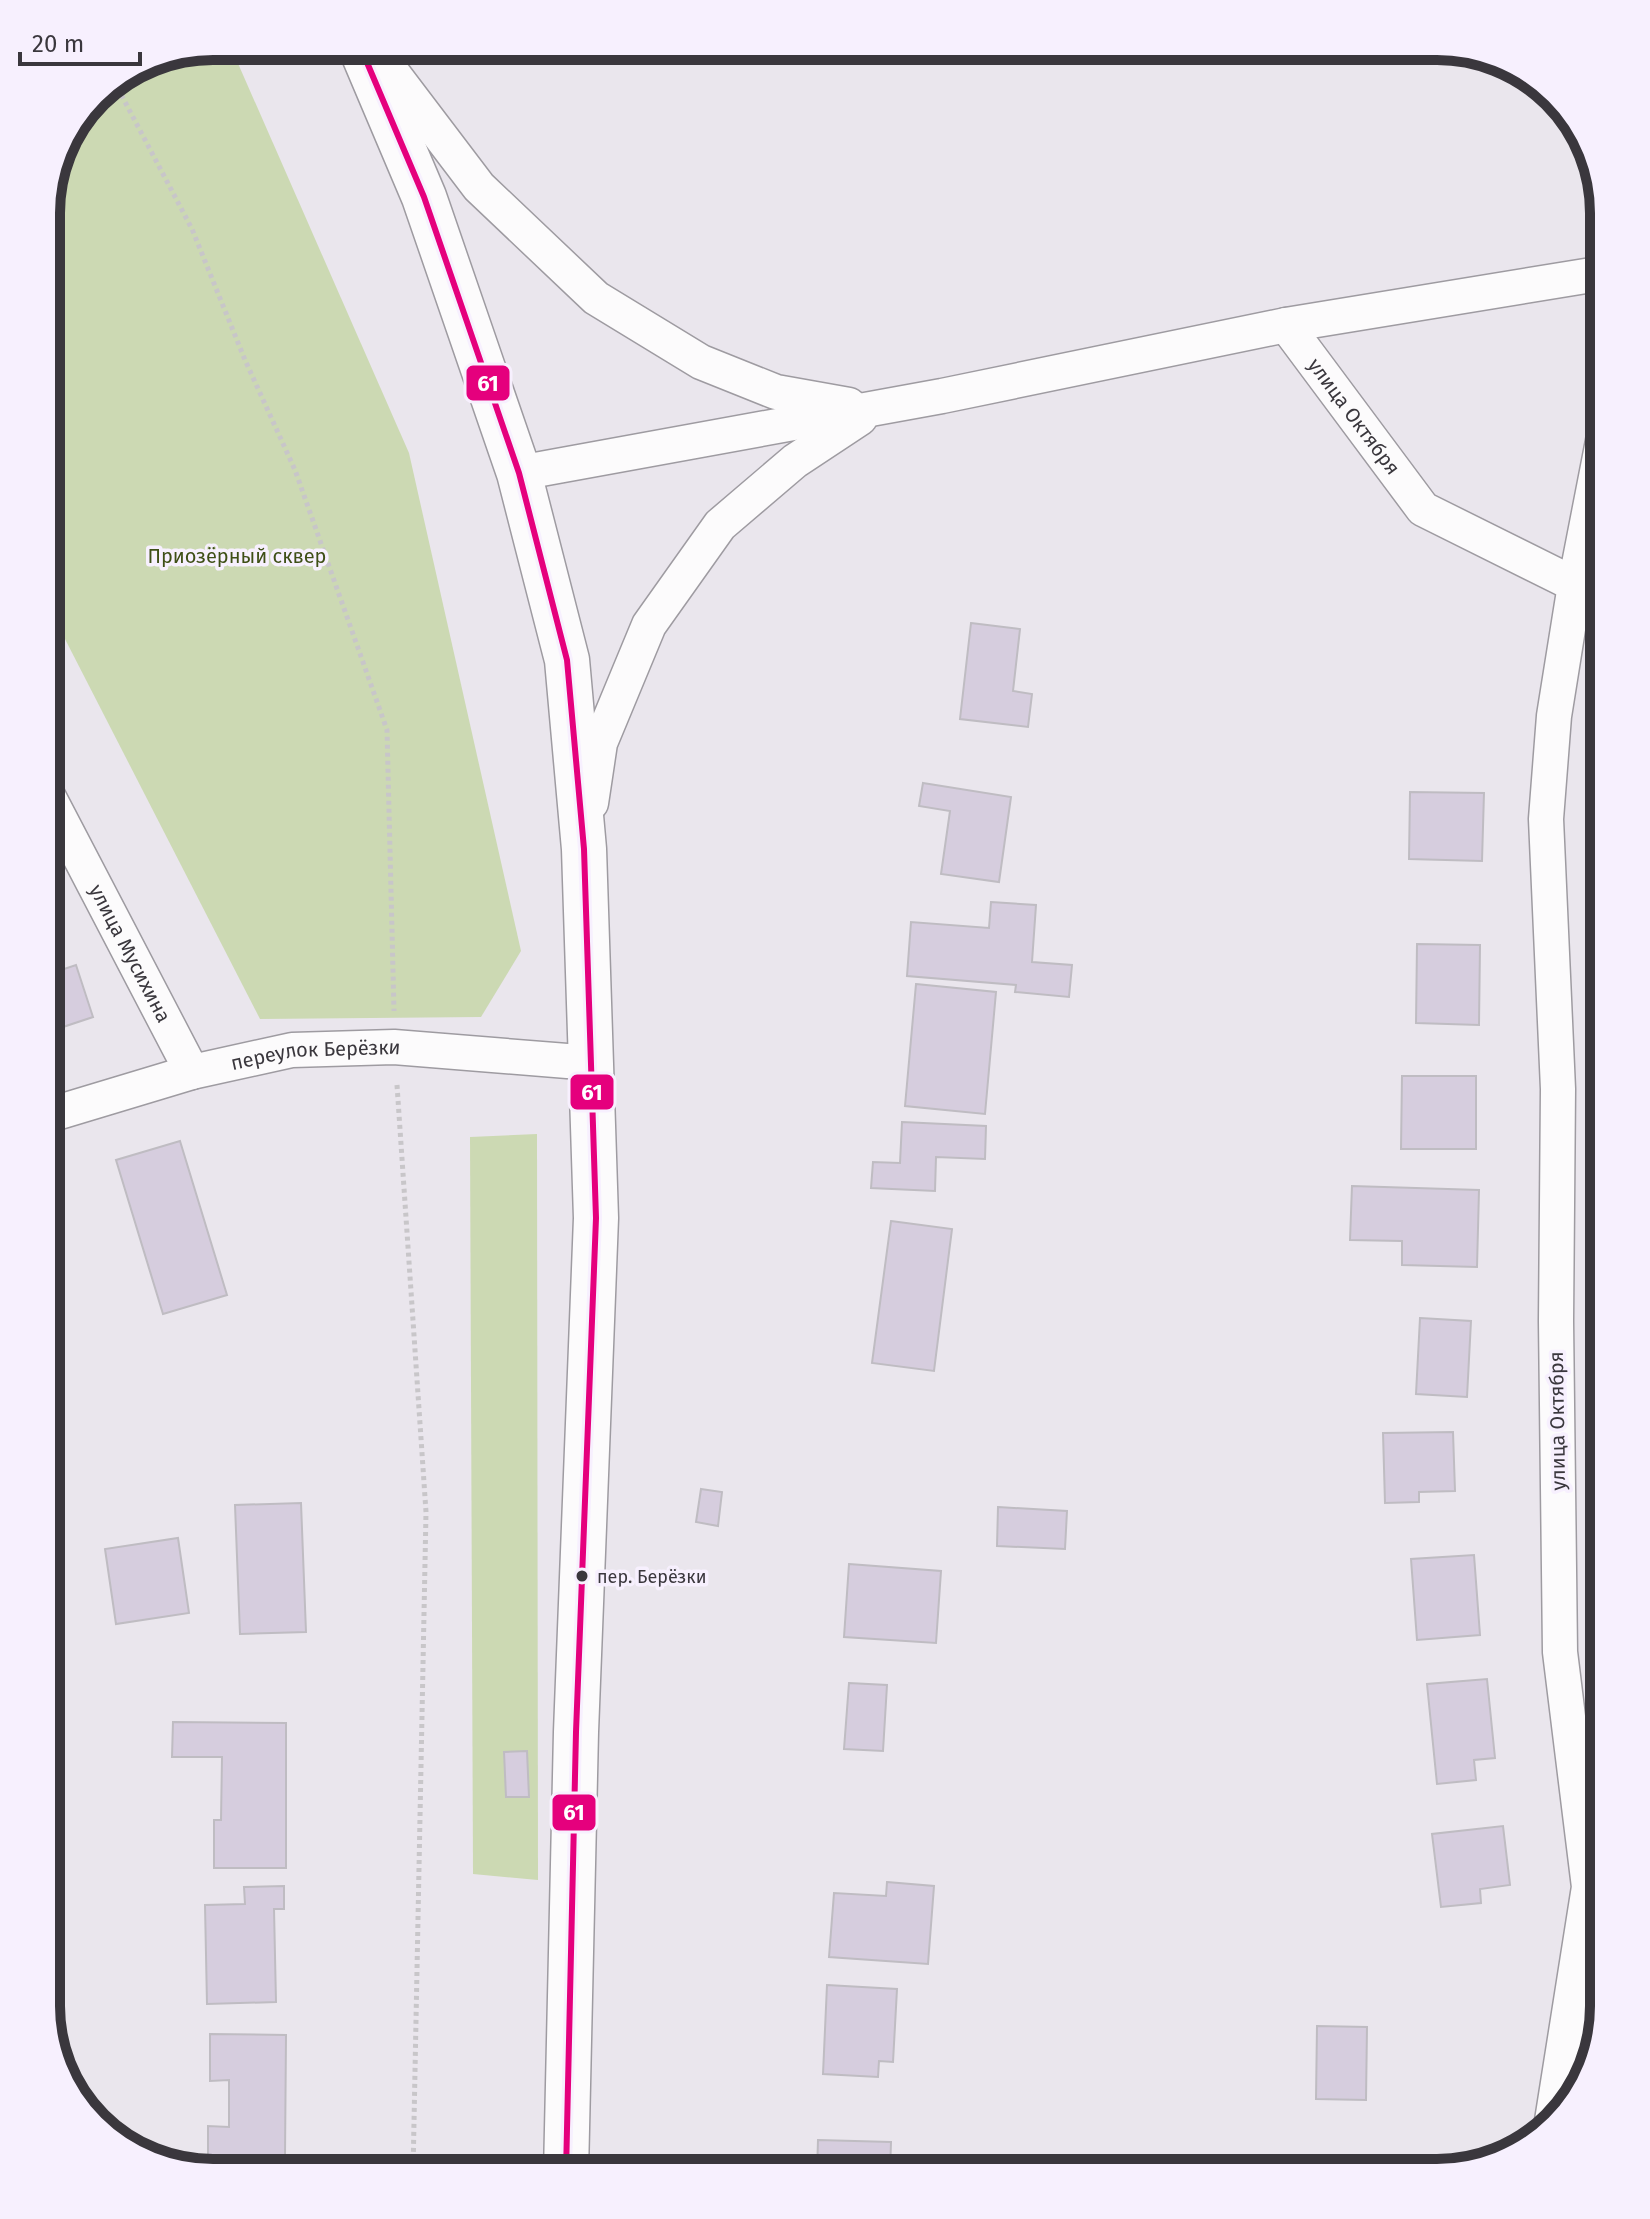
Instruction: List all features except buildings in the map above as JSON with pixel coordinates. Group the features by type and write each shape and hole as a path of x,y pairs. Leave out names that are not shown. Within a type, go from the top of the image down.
{"main road":[{"path":"366,60 424,197 519,473 567,660 584,849 596,1218 576,1732 566,2159"}],"street":[{"path":"383,60 479,187 596,298 701,362 776,392 873,409"},
{"path":"519,473 873,409 1286,325 1590,275"},
{"name":"улица Октября","path":"1286,325 1423,509 1589,592 1554,716 1546,819 1558,1089 1556,1337 1560,1652 1590,1847"},
{"path":"584,849 600,743 649,625 720,525 795,461 873,409"},
{"name":"улица Мусихина","path":"60,819 192,1072"},
{"name":"переулок Берёзки","path":"60,1112 192,1072 292,1050 394,1047 592,1063"},
{"name":"улица Октября","path":"1556,2102 1590,1918"}],"path":[{"path":"120,92 192,229 245,360 295,470 387,730 394,1047 426,1512 413,2159"}],"green space":[{"name":"Приозёрный сквер","path":"237,60 409,453 521,951 481,1017 260,1019 60,629 60,203 65,173 80,136 112,98 136,80 173,65 193,61"},
{"path":"537,1134 538,1880 473,1874 470,1137"}],"transit line":[{"name":"61","path":"366,60 424,197 519,473 567,660 584,849 596,1218 576,1732 566,2159"}],"place":[{"name":"пер. Берёзки","path":"582,1576"}]}
